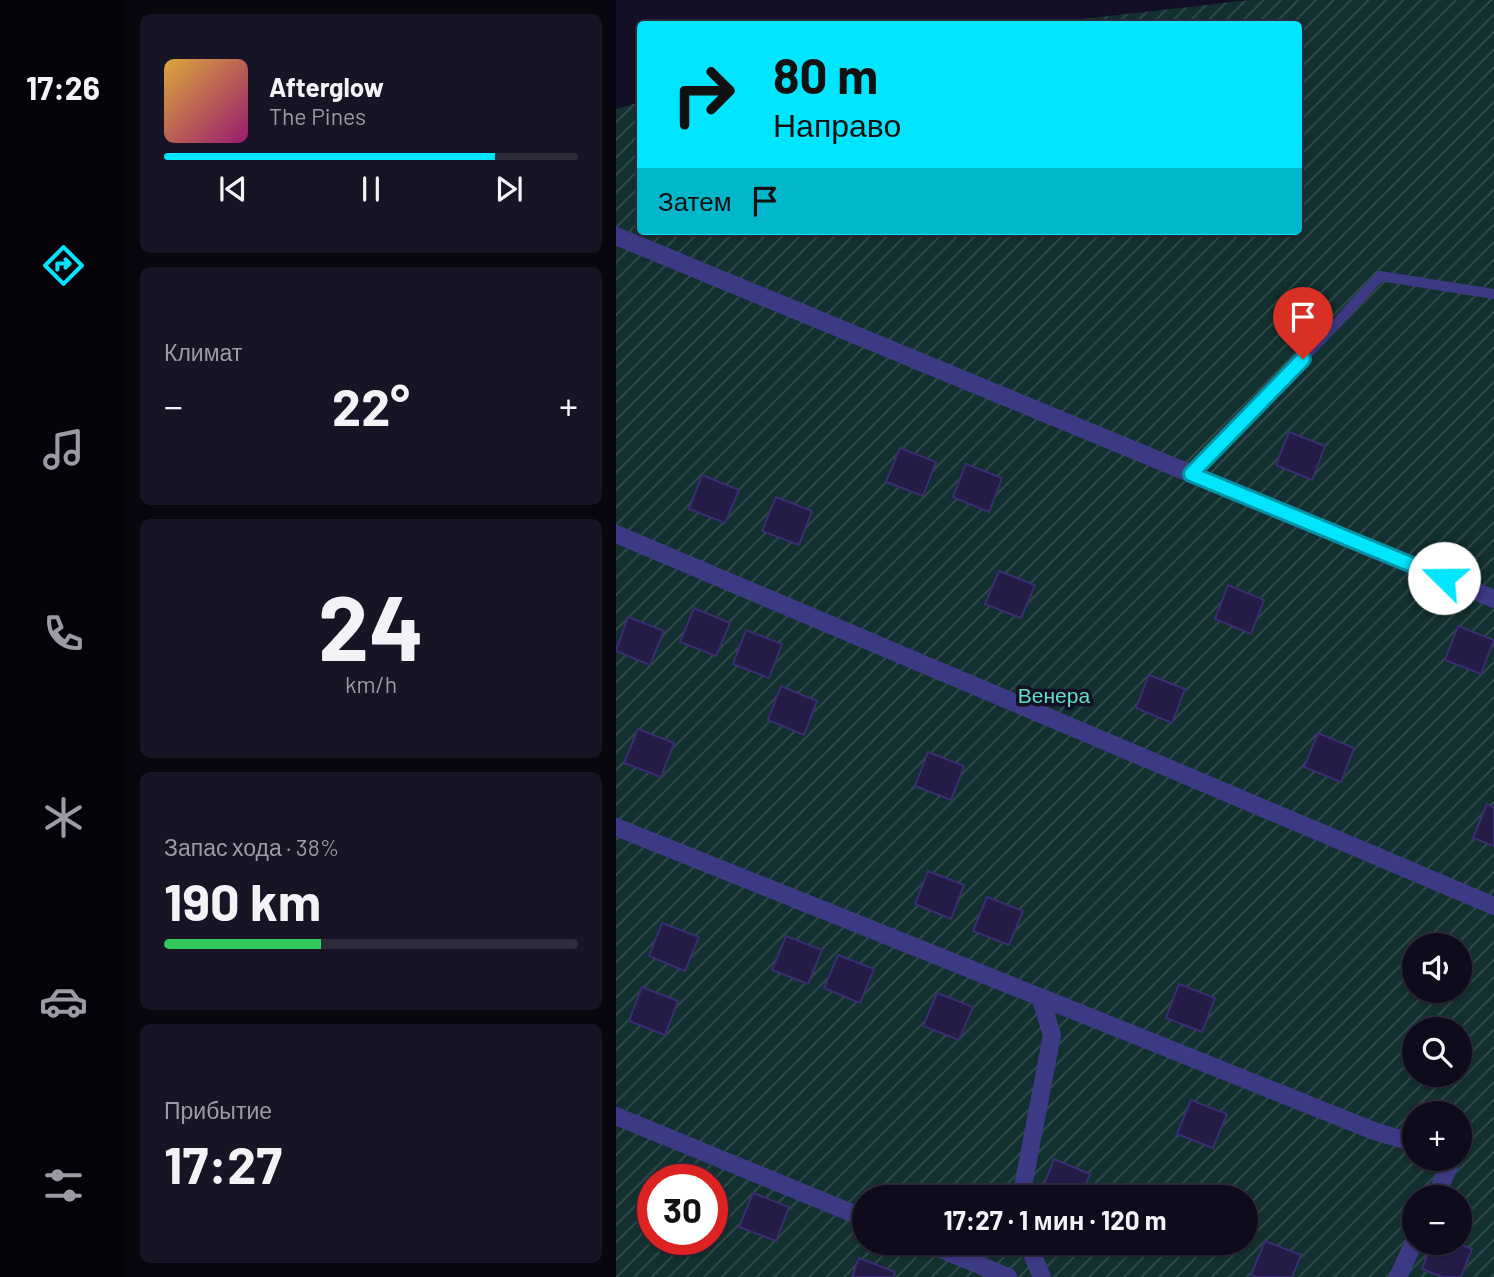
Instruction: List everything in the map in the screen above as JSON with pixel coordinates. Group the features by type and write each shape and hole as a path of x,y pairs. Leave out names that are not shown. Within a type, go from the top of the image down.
{"street":[{"path":"616,236 1494,599"},
{"path":"616,534 1494,906"},
{"path":"616,827 1374,1131 1402,1139"},
{"path":"1023,1185 1052,1035 1040,998"},
{"path":"616,1116 852,1213"},
{"path":"955,1255 1008,1277"},
{"path":"1033,1255 1042,1277"},
{"path":"1398,1277 1408,1255"}],"lane":[{"path":"1191,474 1380,276 1494,294"}],"green space":[{"name":"Венера","path":"1250,0 1494,0 1494,1277 616,1277 616,109 637,103 637,235 1302,235 1302,21 1064,21"}],"building":[{"path":"1289,432 1325,446 1312,480 1276,465"},
{"path":"900,448 936,462 923,496 886,482"},
{"path":"966,464 1002,478 989,512 953,497"},
{"path":"702,475 739,490 725,523 689,509"},
{"path":"776,497 812,511 799,545 762,531"},
{"path":"999,571 1035,585 1021,618 985,604"},
{"path":"1228,585 1264,600 1251,634 1215,619"},
{"path":"694,608 730,623 716,656 680,642"},
{"path":"628,617 664,631 650,665 616,651"},
{"path":"1458,626 1494,640 1481,674 1445,660"},
{"path":"746,630 782,644 769,678 733,664"},
{"path":"1149,675 1185,689 1172,723 1136,708"},
{"path":"781,686 817,701 804,735 768,720"},
{"path":"638,729 674,743 661,777 624,763"},
{"path":"1318,733 1354,748 1341,782 1304,767"},
{"path":"928,752 964,766 951,800 915,786"},
{"path":"1487,804 1494,807 1494,846 1473,838"},
{"path":"928,871 964,885 951,919 915,904"},
{"path":"987,897 1023,911 1009,945 973,931"},
{"path":"662,923 699,937 685,971 649,956"},
{"path":"786,936 822,950 808,984 772,970"},
{"path":"838,955 874,969 860,1003 824,988"},
{"path":"1179,984 1215,998 1202,1032 1166,1018"},
{"path":"642,987 678,1001 665,1035 629,1021"},
{"path":"937,993 973,1007 959,1040 923,1026"},
{"path":"1191,1100 1227,1114 1213,1148 1177,1134"},
{"path":"1054,1159 1090,1174 1086,1185 1044,1185"},
{"path":"753,1193 789,1207 776,1241 739,1227"},
{"path":"1265,1241 1301,1255 1292,1277 1251,1275"},
{"path":"1427,1255 1470,1255 1461,1277 1443,1277 1422,1269"},
{"path":"859,1258 895,1272 893,1277 852,1277"}],"route":[{"path":"1303,359 1191,474 1444,578"}]}
